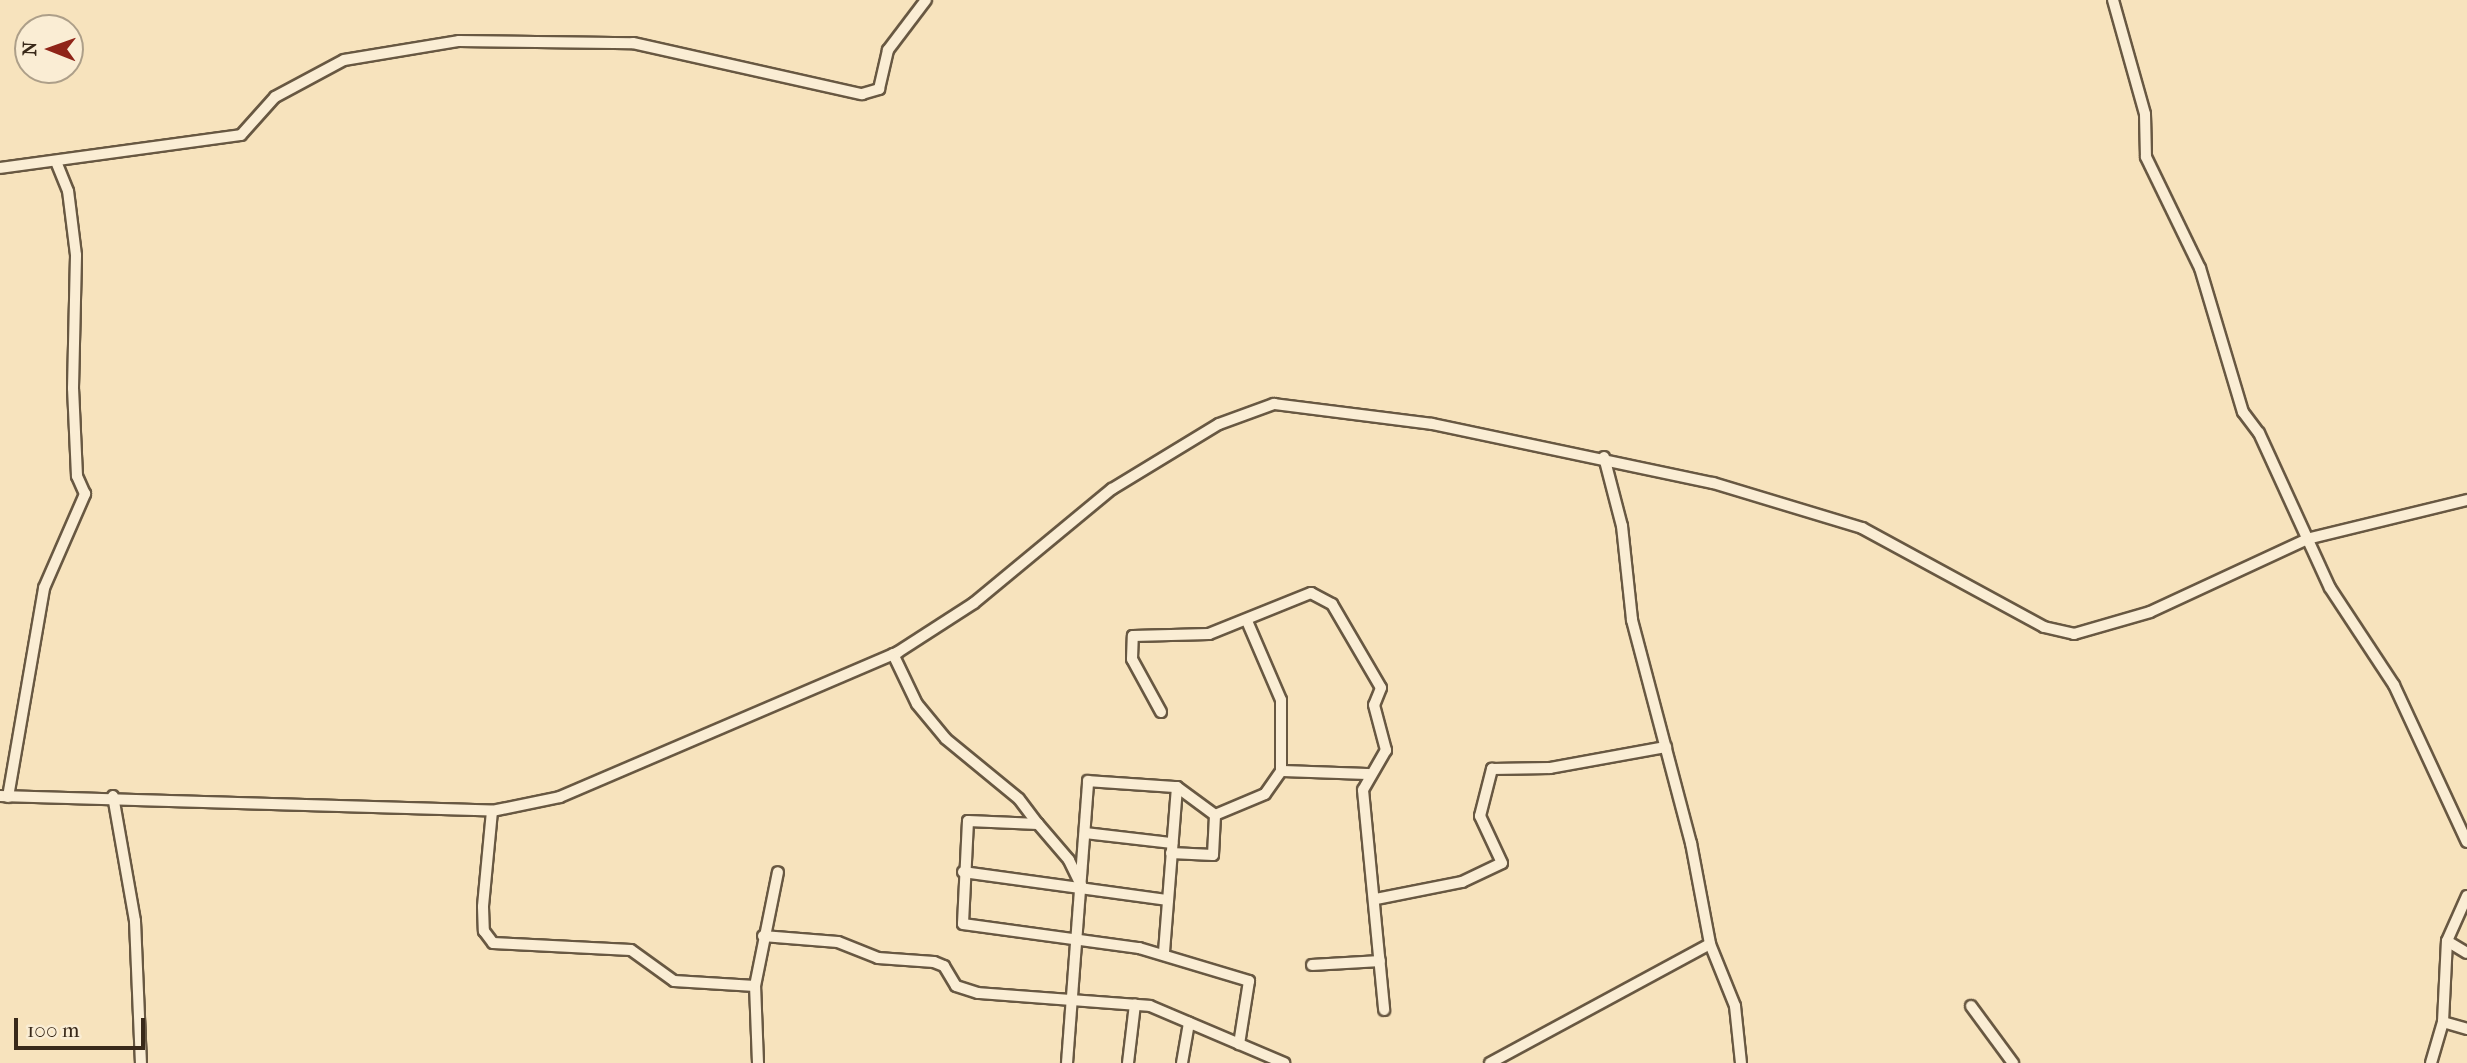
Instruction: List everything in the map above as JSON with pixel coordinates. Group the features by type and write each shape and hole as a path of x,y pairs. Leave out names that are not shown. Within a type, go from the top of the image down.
{"street":[{"path":"0,168 241,135 275,97 344,60 459,40 633,43 862,94 879,89 888,50 926,0"},
{"path":"2113,0 2145,114 2146,157 2200,268 2243,412 2330,588 2394,685 2467,842"},
{"path":"56,162 68,191 76,255 73,388 79,437 76,475 85,494 44,589 4,797 113,796 492,811 560,797 893,654 974,603 1112,489 1219,424 1274,404 1604,457 1862,528 2065,633 2126,622 2307,539 2467,500"},
{"path":"1604,457 1622,526 1632,620 1666,747 1710,944 1735,1006 1741,1063"},
{"path":"1161,712 1132,659 1133,636 1209,634 1247,621 1311,593 1332,604 1381,688 1374,705 1386,750 1369,774 1363,790 1376,899 1384,1010"},
{"path":"1215,814 1265,794 1281,771 1281,700 1247,621"},
{"path":"893,654 918,704 946,739 1019,799 1069,860 1082,887"},
{"path":"1376,899 1462,882 1502,863 1480,816 1492,769 1550,768 1666,747"},
{"path":"1281,771 1369,774"},
{"path":"1067,1063 1079,941 1088,780 1177,787 1215,814"},
{"path":"1164,954 1177,787"},
{"path":"113,796 135,921 141,1063"},
{"path":"492,811 483,907 484,931 493,943 631,950 674,981 755,986"},
{"path":"1085,832 1213,855 1215,814"},
{"path":"1038,824 968,821 962,872 961,916 968,926 1164,954 1249,981 1239,1044"},
{"path":"962,872 1168,900"},
{"path":"758,1063 755,986 763,936 778,873"},
{"path":"2431,1063 2443,1022 2446,941 2467,896"},
{"path":"763,936 838,942 878,958 934,962 944,966 956,986 978,993 1135,1004 1189,1023 1284,1063"},
{"path":"2446,941 2467,953"},
{"path":"1490,1063 1710,944"},
{"path":"1312,965 1380,961"},
{"path":"1131,1062 1135,1004"},
{"path":"1971,1006 2013,1063"},
{"path":"2443,1022 2467,1029"},
{"path":"1182,1063 1189,1023"}]}
